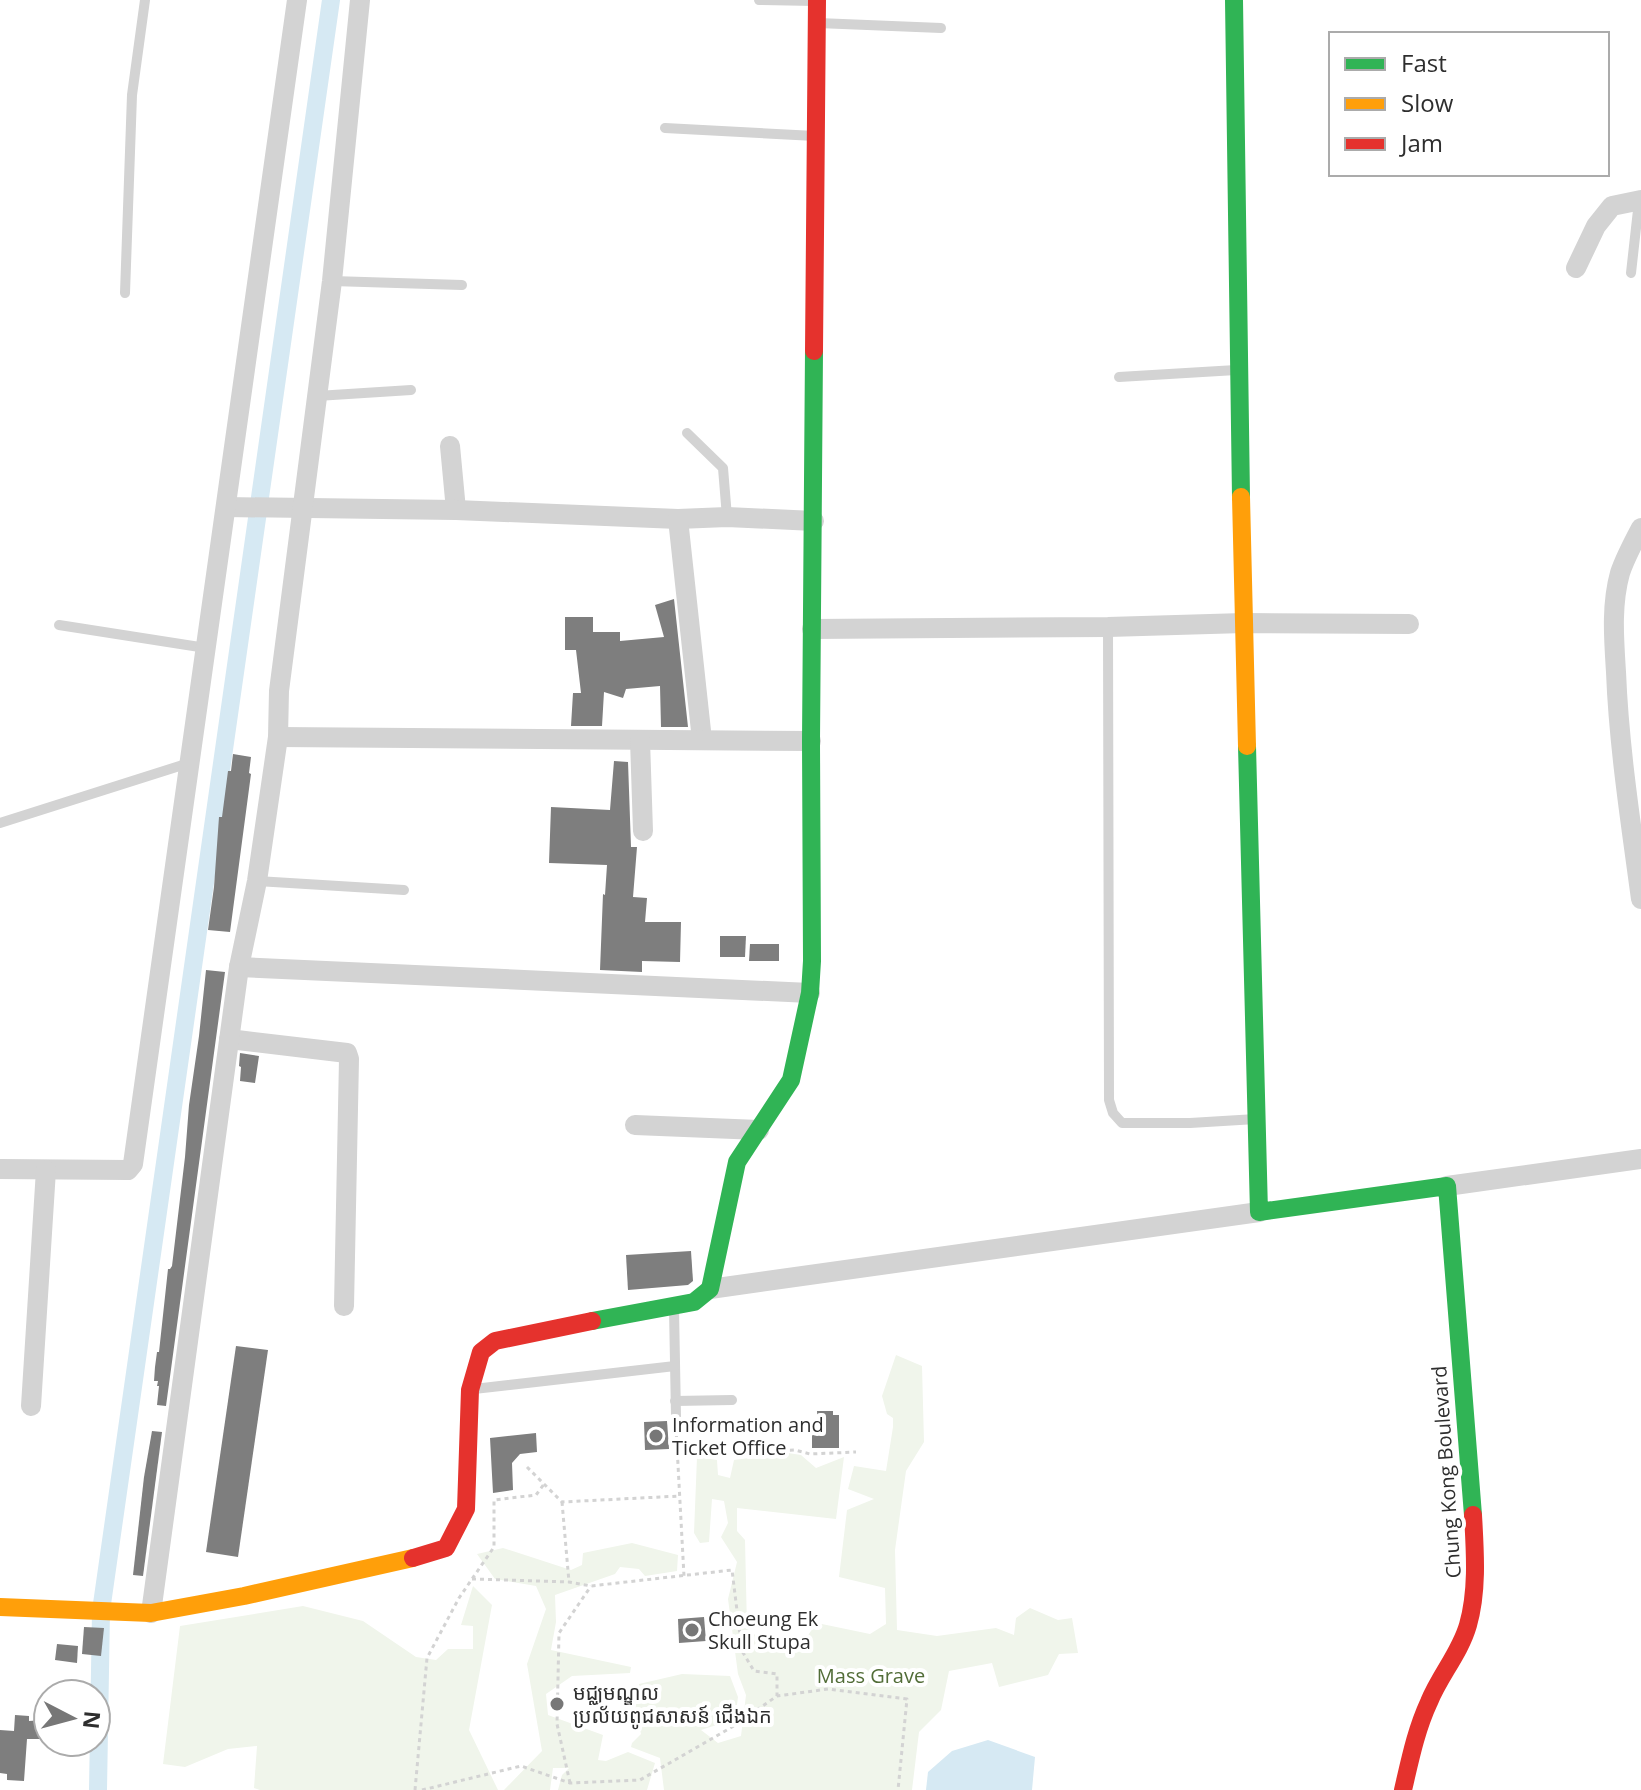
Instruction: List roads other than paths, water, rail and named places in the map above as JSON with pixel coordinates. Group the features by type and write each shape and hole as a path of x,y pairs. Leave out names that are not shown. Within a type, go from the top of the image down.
{"street":[{"path":"0,1169 128,1170 133,1164 206,648 235,507 297,0"},
{"path":"151,1613 239,967 257,881 278,737 279,691 332,281 360,0"},
{"path":"1234,0 1238,370 1259,1212"},
{"path":"710,1289 737,1162 791,1080 810,993 817,1"},
{"path":"1576,268 1596,226 1612,206 1640,200"},
{"path":"450,446 456,510"},
{"path":"235,507 814,521"},
{"path":"678,519 702,740"},
{"path":"1641,528 1620,575 1614,632 1622,758 1641,899"},
{"path":"812,629 1409,624"},
{"path":"278,737 811,741"},
{"path":"640,740 643,831"},
{"path":"239,967 810,993"},
{"path":"229,1039 347,1053 344,1306"},
{"path":"635,1125 759,1130"},
{"path":"0,1607 151,1613 258,1593 446,1548 466,1509 470,1390 481,1352 495,1341 674,1307 694,1302 710,1289 1641,1159"},
{"path":"31,1406 46,1170"},
{"name":"Chung Kong Boulevard","path":"1403,1790 1415,1741 1430,1699 1468,1627 1475,1589 1475,1545 1447,1186"}],"lane":[{"path":"125,293 132,95 145,0"},
{"path":"759,0 817,1"},
{"path":"816,23 941,28"},
{"path":"665,128 817,136"},
{"path":"1631,273 1640,200"},
{"path":"332,281 462,285"},
{"path":"1119,377 1238,370"},
{"path":"317,396 411,390"},
{"path":"687,433 723,468 727,517"},
{"path":"59,625 206,648"},
{"path":"1108,627 1109,1100 1113,1113 1122,1123 1257,1119"},
{"path":"0,823 191,763"},
{"path":"257,881 404,890"},
{"path":"674,1307 676,1416"},
{"path":"470,1390 675,1366"},
{"path":"675,1401 732,1400"}],"water":[{"path":"988,1740 1035,1757 1032,1790 926,1790 928,1772 952,1751"}],"waterway":[{"path":"98,1790 101,1611 331,0"}],"place":[{"name":"Information and Ticket Office","path":"656,1436"},
{"name":"Choeung Ek Skull Stupa","path":"692,1630"},
{"name":"មជ្ឈមណ្ឌល ប្រល័យពូជសាសន៍ ជើងឯក","path":"557,1704"}],"park label":[{"name":"Mass Grave","path":"871,1675"}]}
